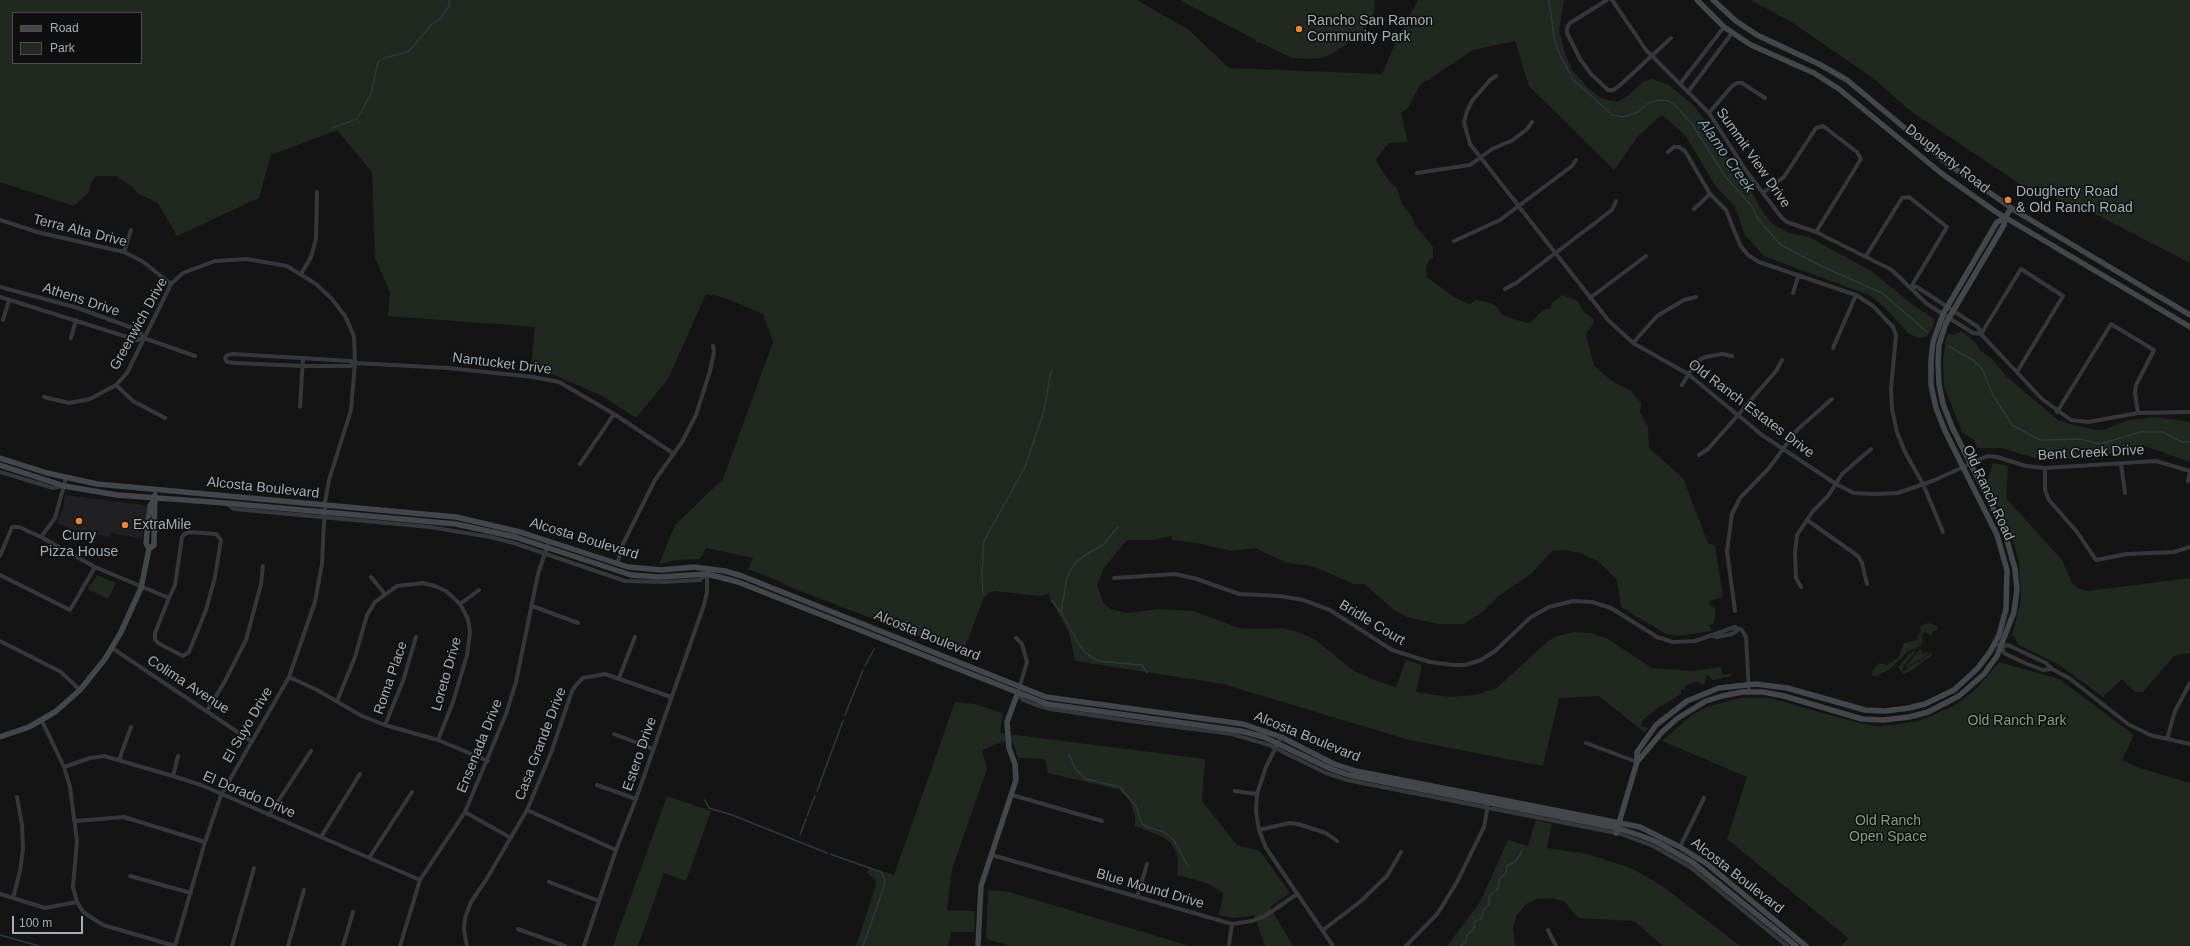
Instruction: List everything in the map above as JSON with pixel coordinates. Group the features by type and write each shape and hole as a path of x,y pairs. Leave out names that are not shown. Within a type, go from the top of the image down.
{"main road":[{"name":"Dougherty Road","path":"1697,0 1724,27 1751,45 1814,73 1839,89 1941,172 2005,218 2190,327"},
{"name":"Dougherty Road","path":"1713,0 1736,21 1757,35 1819,64 1846,80 1948,164 2011,208 2190,315"},
{"name":"Old Ranch Road","path":"1637,762 1663,731 1692,709 1722,696 1749,692 1763,692 1784,696 1862,719 1884,720 1909,717 1928,712 1949,702 1970,688 1984,674 2002,647 2014,612 2016,589 2015,569 2004,530 1970,463 1943,404 1939,384 1939,345 1948,318 2004,225 2005,218 2011,208"},
{"name":"Old Ranch Road","path":"1616,831 1637,762 1636,752 1647,737 1672,711 1703,694 1730,686 1766,684 1787,688 1866,710 1885,711 1909,708 1925,704 1945,695 1965,682 1977,669 1994,643 2006,609 2007,570 1997,535 1936,408 1931,385 1930,360 1933,342 1943,314 1997,222 2005,218"},
{"name":"Alcosta Boulevard","path":"0,458 66,478 97,484 456,517 520,532 547,547 644,570 707,571 742,576 1046,697 1243,724 1281,737 1334,764 1356,771 1616,831 1657,842 1692,862 1796,946"},
{"name":"Alcosta Boulevard","path":"0,464 64,486 117,495 225,503 325,515 456,524 515,537 615,571 644,576 707,571 1047,704 1241,731 1350,775 1489,802 1619,821 1640,827 1680,847 1707,864 1806,946"},
{"path":"0,737 42,721 80,690 112,648 134,607 141,588 150,549 146,543 150,506 155,498 156,490"},
{"path":"615,571 617,564"},
{"path":"978,946 981,886 1016,780 1015,764 1010,748 1006,722 1018,692"}],"street":[{"path":"1607,0 1575,19 1567,28 1567,33 1580,59 1591,74 1608,90 1613,90 1671,38"},
{"name":"Summit View Drive","path":"1612,0 1631,31 1651,56 1709,114 1747,172 1764,192 1772,207 1782,218 1816,232 1892,270 1911,287 1918,298 1973,333 1981,334"},
{"path":"1680,84 1724,27"},
{"path":"1688,92 1732,33"},
{"name":"Old Ranch Estates Drive","path":"1496,76 1490,80 1472,101 1464,122 1470,144 1608,320 1633,343 1688,374 1782,449 1836,484 1854,493 1898,493 1923,484 1970,463"},
{"path":"1709,114 1732,86 1738,83 1742,83 1765,98"},
{"path":"1417,173 1460,168 1470,165 1492,149 1513,140 1532,122"},
{"path":"1764,192 1784,177 1816,128 1819,126 1826,128 1857,152 1861,159 1816,232"},
{"path":"1668,152 1679,147 1685,151 1710,194 1726,210 1740,246 1748,255 1759,262 1856,296 1873,306 1893,327 1896,335 1891,389 1892,409 1897,432 1905,452 1923,484 1943,532"},
{"path":"1454,241 1500,220 1544,184 1572,166 1576,160"},
{"path":"301,274 311,257 316,239 317,192"},
{"path":"1694,209 1710,194"},
{"path":"1866,256 1902,198 1909,197 1947,227 1911,287"},
{"path":"1505,289 1516,284 1612,210 1616,201"},
{"name":"Terra Alta Drive","path":"0,220 37,232 124,252 142,261 171,284"},
{"path":"124,252 132,230"},
{"path":"1590,298 1646,256"},
{"name":"Greenwich Drive","path":"44,397 69,403 90,399 116,385 127,373 171,284 183,273 198,266 232,259 265,261 287,266 301,274 324,291 345,316 354,336 355,363 351,410 329,480 325,515"},
{"path":"1981,334 2021,269 2064,296 2017,372"},
{"path":"1793,293 1798,276"},
{"name":"Athens Drive","path":"0,287 78,308 138,330 144,338 137,340 0,297"},
{"name":"Summit View Drive","path":"1911,287 1917,287 1978,327 1981,334 2042,399 2071,420 2088,422 2138,413 2190,412"},
{"path":"1833,348 1856,296"},
{"path":"1633,343 1657,316 1684,300 1696,297"},
{"path":"3,320 9,300"},
{"path":"71,338 76,320"},
{"path":"2058,412 2111,324 2154,350 2136,385 2135,394 2138,413"},
{"path":"144,338 195,356"},
{"path":"617,564 623,544 655,480 682,442 696,415 710,371 714,352 713,346"},
{"name":"Nantucket Drive","path":"355,363 350,366 268,365 229,362 225,358 230,354 351,361 355,363 448,368 533,377 559,382 614,414 674,454"},
{"path":"1682,385 1696,362 1705,357 1722,354 1732,356"},
{"path":"268,356 268,365"},
{"path":"300,407 303,358"},
{"path":"1699,455 1708,449 1739,414 1776,371 1782,360"},
{"path":"116,385 133,401 165,418"},
{"path":"1735,611 1727,550 1732,514 1740,498 1769,468 1797,430 1832,399"},
{"path":"580,464 614,414"},
{"path":"1801,587 1796,578 1795,552 1797,535 1842,474 1870,449"},
{"name":"Bent Creek Drive","path":"1970,463 1987,456 1997,457 2026,466 2045,468 2156,461 2190,472"},
{"path":"2121,464 2125,493"},
{"path":"2045,468 2045,490 2049,500 2076,532 2096,560 2127,554 2174,552 2190,547"},
{"name":"Alcosta Boulevard","path":"0,472 53,488 64,486"},
{"path":"2188,481 2190,472"},
{"path":"41,537 55,518 66,478"},
{"name":"El Suyo Drive","path":"175,946 205,842 221,795 251,741 266,719 288,677 315,602 322,564 325,515"},
{"path":"1807,520 1858,556 1862,563 1867,584"},
{"path":"0,556 12,527 19,527 41,537 95,568 141,588 169,598"},
{"path":"189,532 216,534 220,536 221,540 215,577 206,610 189,652 183,656 158,643 155,639 155,633 169,598 175,585 182,538 185,534 189,532"},
{"name":"Alcosta Boulevard","path":"547,547 624,581 656,582 700,580 707,571"},
{"name":"Ensenada Drive","path":"400,946 420,880 465,812 488,761 516,682 538,574 547,547"},
{"path":"207,711 225,681 246,640 261,584 263,566"},
{"path":"0,575 70,610 95,568"},
{"name":"Estero Drive","path":"584,946 598,901 636,799 704,605 708,592 707,571"},
{"name":"Bridle Court","path":"1114,578 1175,574 1197,579 1239,594 1280,596 1303,600 1330,610 1392,650 1418,660 1465,665 1481,660 1495,651 1532,617 1549,607 1573,601 1592,602 1612,608 1664,640 1685,643 1712,636 1719,631 1730,628 1742,630 1746,638 1749,692"},
{"path":"371,577 384,593"},
{"name":"Loreto Drive","path":"337,701 355,657 366,616 375,602 384,593 397,586 423,583 446,591 460,604 468,619 470,642 453,702 438,740"},
{"path":"460,604 479,590"},
{"path":"532,606 578,622"},
{"name":"Roma Place","path":"385,725 403,681 416,637"},
{"path":"619,678 635,637"},
{"path":"1016,638 1022,644 1027,662 1018,692"},
{"path":"0,641 61,672 80,690"},
{"path":"1994,643 2002,647 2008,645 2046,663 2052,669 2069,678 2128,724 2150,735 2190,744"},
{"path":"2002,647 2004,653 2027,664 2043,670 2052,669"},
{"name":"Colima Avenue","path":"112,648 251,741"},
{"name":"Casa Grande Drive","path":"467,946 464,930 465,918 471,902 527,810 551,753 572,691 577,684 583,678 592,675 605,674 672,697"},
{"path":"288,677 317,690 362,716 385,725 438,740 488,761"},
{"path":"2167,739 2175,711 2190,683"},
{"path":"42,721 64,767 70,787 76,821 77,841 73,887 77,902 83,912 103,925 175,946"},
{"path":"119,760 131,727"},
{"path":"614,734 653,750"},
{"path":"1281,737 1266,766 1257,794 1256,812 1259,830 1266,848 1333,946"},
{"path":"1586,743 1637,762"},
{"path":"269,815 311,752"},
{"name":"El Dorado Drive","path":"64,767 90,758 104,756 202,785 221,795 420,880"},
{"path":"173,776 178,756"},
{"path":"321,837 360,774"},
{"path":"597,785 636,799"},
{"path":"1235,791 1257,794"},
{"path":"369,858 412,792"},
{"path":"1012,795 1102,821"},
{"path":"13,898 20,870 23,849 22,825 17,797"},
{"path":"1680,847 1704,798"},
{"path":"1406,946 1438,913 1457,882 1484,827 1489,802"},
{"path":"527,810 616,850"},
{"path":"465,812 511,838"},
{"path":"76,821 124,817 205,842"},
{"path":"1259,830 1289,823 1298,824 1326,833 1337,841"},
{"name":"Alcosta Boulevard","path":"1616,831 1653,846 1690,867 1787,946"},
{"path":"1323,930 1361,901 1387,876 1401,852"},
{"name":"Blue Mound Drive","path":"992,855 1232,924 1252,921 1265,916 1297,894"},
{"path":"1137,897 1147,864"},
{"path":"232,946 254,868"},
{"path":"130,876 191,893"},
{"path":"548,882 598,901"},
{"path":"288,946 304,890"},
{"path":"0,894 45,908 77,902"},
{"path":"343,946 353,912"},
{"path":"1229,944 1232,924"},
{"path":"518,929 565,946"},
{"path":"1548,930 1556,946"}],"shaded area":[{"path":"65,495 144,505 147,508 142,539 112,533 110,537 73,530 57,523 63,509"}],"green space":[{"path":"0,0 1137,0 1189,30 1229,68 1382,74 1399,35 1418,0 1564,0 1559,30 1566,57 1573,71 1588,88 1601,98 1616,102 1625,98 1644,81 1653,79 1669,85 1693,105 1703,118 1737,173 1749,187 1761,209 1772,224 1789,233 1809,237 1871,271 1917,308 1933,318 1934,324 1927,337 1918,338 1908,333 1885,308 1871,296 1764,256 1745,235 1735,207 1715,185 1685,135 1662,115 1639,135 1614,170 1529,86 1515,41 1473,50 1420,85 1408,108 1401,113 1408,142 1389,143 1375,160 1390,182 1397,188 1402,204 1411,215 1415,225 1433,247 1433,258 1429,260 1426,268 1427,277 1454,297 1469,304 1476,300 1491,303 1496,306 1502,315 1523,322 1530,323 1544,309 1551,308 1552,303 1562,295 1578,301 1583,311 1593,319 1594,323 1586,334 1594,366 1612,381 1631,391 1641,403 1640,413 1648,426 1649,448 1683,478 1708,543 1715,546 1723,597 1710,601 1708,604 1716,609 1714,623 1709,625 1712,631 1679,636 1666,634 1621,607 1617,580 1599,562 1580,553 1566,550 1552,551 1532,573 1500,595 1482,612 1464,624 1438,624 1407,617 1393,609 1364,584 1354,584 1315,567 1285,562 1255,548 1231,551 1197,543 1172,540 1172,536 1152,540 1127,540 1104,568 1097,585 1103,603 1111,609 1127,613 1159,609 1194,611 1236,627 1249,629 1281,628 1298,632 1314,639 1353,670 1374,680 1396,687 1406,660 1422,665 1416,692 1450,697 1475,695 1497,688 1548,641 1557,636 1574,632 1591,633 1608,639 1652,668 1692,671 1721,667 1722,674 1724,675 1733,673 1731,676 1716,680 1712,680 1708,675 1704,684 1701,684 1698,681 1686,685 1684,687 1687,691 1681,689 1681,694 1660,706 1643,720 1641,726 1648,728 1645,733 1599,696 1559,698 1543,766 1409,740 1223,684 1075,661 1070,635 1048,594 1039,596 995,591 989,593 984,597 963,653 787,586 777,580 748,569 753,558 706,548 700,559 677,560 659,564 675,525 723,479 773,342 763,314 722,297 706,294 668,379 636,418 604,397 555,375 531,368 535,327 388,316 390,292 375,258 372,172 337,130 271,155 259,198 177,236 158,203 137,193 131,186 115,176 96,176 91,182 89,192 74,206 0,182"},
{"name":"Rancho San Ramon Community Park","path":"1179,0 1375,0 1374,12 1362,33 1332,54 1322,58 1309,59 1292,58 1259,42 1255,42 1256,40"},
{"path":"1750,0 2190,0 2190,263 2097,215 2020,184 1908,109 1873,78 1790,21"},
{"path":"1962,331 1976,343 1980,350 1993,360 2007,377 2059,421 2095,430 2104,430 2129,420 2157,417 2190,422 2190,462 2145,446 2078,459 2034,458 2001,448 1977,448 1974,440 1962,432 1944,386 1943,359 1946,339 1948,334 1954,335"},
{"path":"1993,463 2008,466 2006,498 2062,560 2072,583 2079,589 2087,591 2190,578 2190,654 2188,653 2174,656 2143,692 2135,692 2122,679 2103,697 2058,664 2017,644 2015,637 2012,636 2021,600 2019,562 2012,537 1987,482"},
{"path":"97,575 116,583 108,599 88,589"},
{"path":"1928,623 1937,626 1938,629 1932,632 1932,636 1925,632 1921,636 1923,642 1920,646 1907,652 1889,670 1876,676 1872,676 1872,672 1879,663 1887,665 1898,658 1904,643 1917,640 1917,636 1921,631 1920,626"},
{"path":"1921,648 1922,653 1931,652 1904,669"},
{"path":"1918,649 1903,667 1903,671 1931,653 1932,655 1911,671 1903,674 1898,667 1909,654"},
{"name":"Old Ranch Open Space","path":"1999,662 2059,679 2134,735 2122,760 2137,767 2190,783 2190,946 1841,946 1848,938 1727,839 1747,777 1662,741 1692,715 1709,706 1740,698 1770,698 1855,722 1876,726 1895,725 1918,721 1954,706 1976,689"},
{"path":"955,702 975,704 1003,713 1000,733 1205,759 1202,801 1237,845 1260,851 1290,893 1270,907 1293,946 1265,946 1254,915 1234,918 1218,915 1223,899 1223,893 1207,883 1177,875 1178,857 1171,843 1163,837 1135,826 1135,816 1130,802 1120,790 1048,773 1045,759 1018,758 1013,743 1002,742 982,750 987,769 952,869 947,910 975,911 974,932 951,932 948,946 856,946 876,885 875,879 867,873 869,867 894,875"},
{"path":"667,796 711,811 686,881 664,873 638,946 613,946"},
{"path":"1536,820 1552,824 1547,848 1587,854 1633,869 1665,888 1740,946 1663,946 1634,921 1578,918 1565,902 1552,898 1537,899 1526,904 1516,916 1513,929 1515,946 1447,946 1480,902 1508,840 1528,846"},
{"path":"988,890 1009,892 1190,946 1011,946 986,939"}],"waterway":[{"path":"332,128 357,119 371,94 378,62 384,58 410,50 431,25 441,18 449,6 449,0"},
{"name":"Alamo Creek","path":"1549,0 1554,37 1558,51 1573,80 1612,115 1624,117 1638,112 1647,104 1659,100 1669,101 1676,106 1692,124 1725,176 1751,205 1758,219 1781,245 1821,266 1882,293 1927,332"},
{"name":"Alamo Creek","path":"1948,346 1973,360 1982,369 1993,395 2012,425 2040,440 2080,439 2100,444 2141,432 2163,432 2182,442 2190,442"},
{"path":"983,594 982,572 984,541 1025,467 1044,411 1051,371"},
{"path":"1118,527 1104,544 1081,558 1073,566 1067,577 1061,612 1080,646 1087,654 1098,661 1142,665 1147,673"},
{"path":"1051,600 1061,612"},
{"path":"865,666 874,649"},
{"path":"845,715 863,670"},
{"path":"817,791 843,721"},
{"path":"1069,754 1076,770 1086,779 1120,787 1136,806 1141,822 1145,826 1164,832 1173,839 1188,866"},
{"path":"807,816 815,796"},
{"path":"705,800 709,808 732,815 827,853"},
{"path":"800,835 806,819"},
{"path":"1460,946 1466,942 1467,935 1474,929 1474,922 1482,918 1483,911 1489,904 1489,896 1498,889 1499,880 1506,873 1507,866 1516,861 1522,851"},
{"path":"830,854 881,872 884,877 885,884 863,946"},
{"path":"0,935 39,946"}],"place":[{"name":"Rancho San Ramon Community Park","path":"1299,29"},
{"name":"Dougherty Road & Old Ranch Road","path":"2008,200"},
{"name":"Curry Pizza House","path":"79,521"},
{"name":"ExtraMile","path":"125,525"}],"park label":[{"name":"Old Ranch Park","path":"2017,721"}]}
